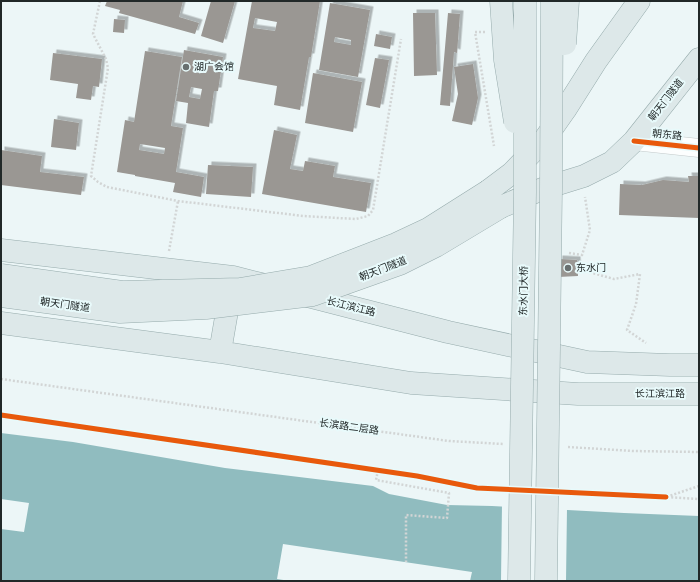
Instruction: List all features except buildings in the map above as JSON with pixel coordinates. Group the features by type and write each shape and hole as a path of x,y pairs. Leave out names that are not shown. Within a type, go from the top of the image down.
{"main road":[{"path":"501,1 505,60 525,192"},
{"name":"东水门大桥","path":"519,581 525,192 525,1"},
{"path":"546,581 552,1"},
{"path":"551,190 568,1"},
{"name":"朝天门隧道","path":"1,296 120,312 206,308 313,295 400,264 436,246 495,199 512,173 544,140 596,61 639,1"},
{"name":"朝天门隧道","path":"1,274 122,292 240,289 311,277 396,244 495,199 542,189 584,176 612,162 634,141 699,59"},
{"name":"长江滨江路","path":"1,250 233,277 448,332 587,362 699,365"},
{"path":"220,352 233,277"},
{"name":"长江滨江路","path":"1,323 220,352 411,383 578,394 699,394"}],"street":[{"name":"朝东路","path":"634,141 699,148"}],"path":[{"path":"100,1 93,34 106,59 108,68 91,176 106,187 178,201 303,216 356,219 368,216 373,210 401,39"},
{"path":"490,33 475,32 494,146"},
{"path":"166,269 178,201"},
{"path":"578,269 614,279 640,274 636,304 627,330 646,343"},
{"path":"568,447 632,451 699,452"},
{"path":"370,469 386,471"},
{"path":"378,470 376,480 449,493 447,518 406,515 406,562"},
{"path":"666,497 699,486"},
{"path":"658,497 699,499"}],"water":[{"path":"1,433 73,442 225,468 373,486 389,494 447,505 699,516 699,581 1,581"}],"pier":[{"path":"1,499 29,503 24,532 1,529"},
{"path":"502,504 567,508 566,581 501,581"},
{"path":"283,544 472,572 470,581 290,581 277,579"}],"railway":[{"path":"524,581 529,216"},
{"path":"540,581 544,217"}],"cycle path":[{"path":"634,141 699,148"},
{"path":"1,415 417,476 477,488 666,497"}],"place":[{"name":"湖广会馆","path":"186,67"},
{"name":"东水门","path":"568,268"}]}
